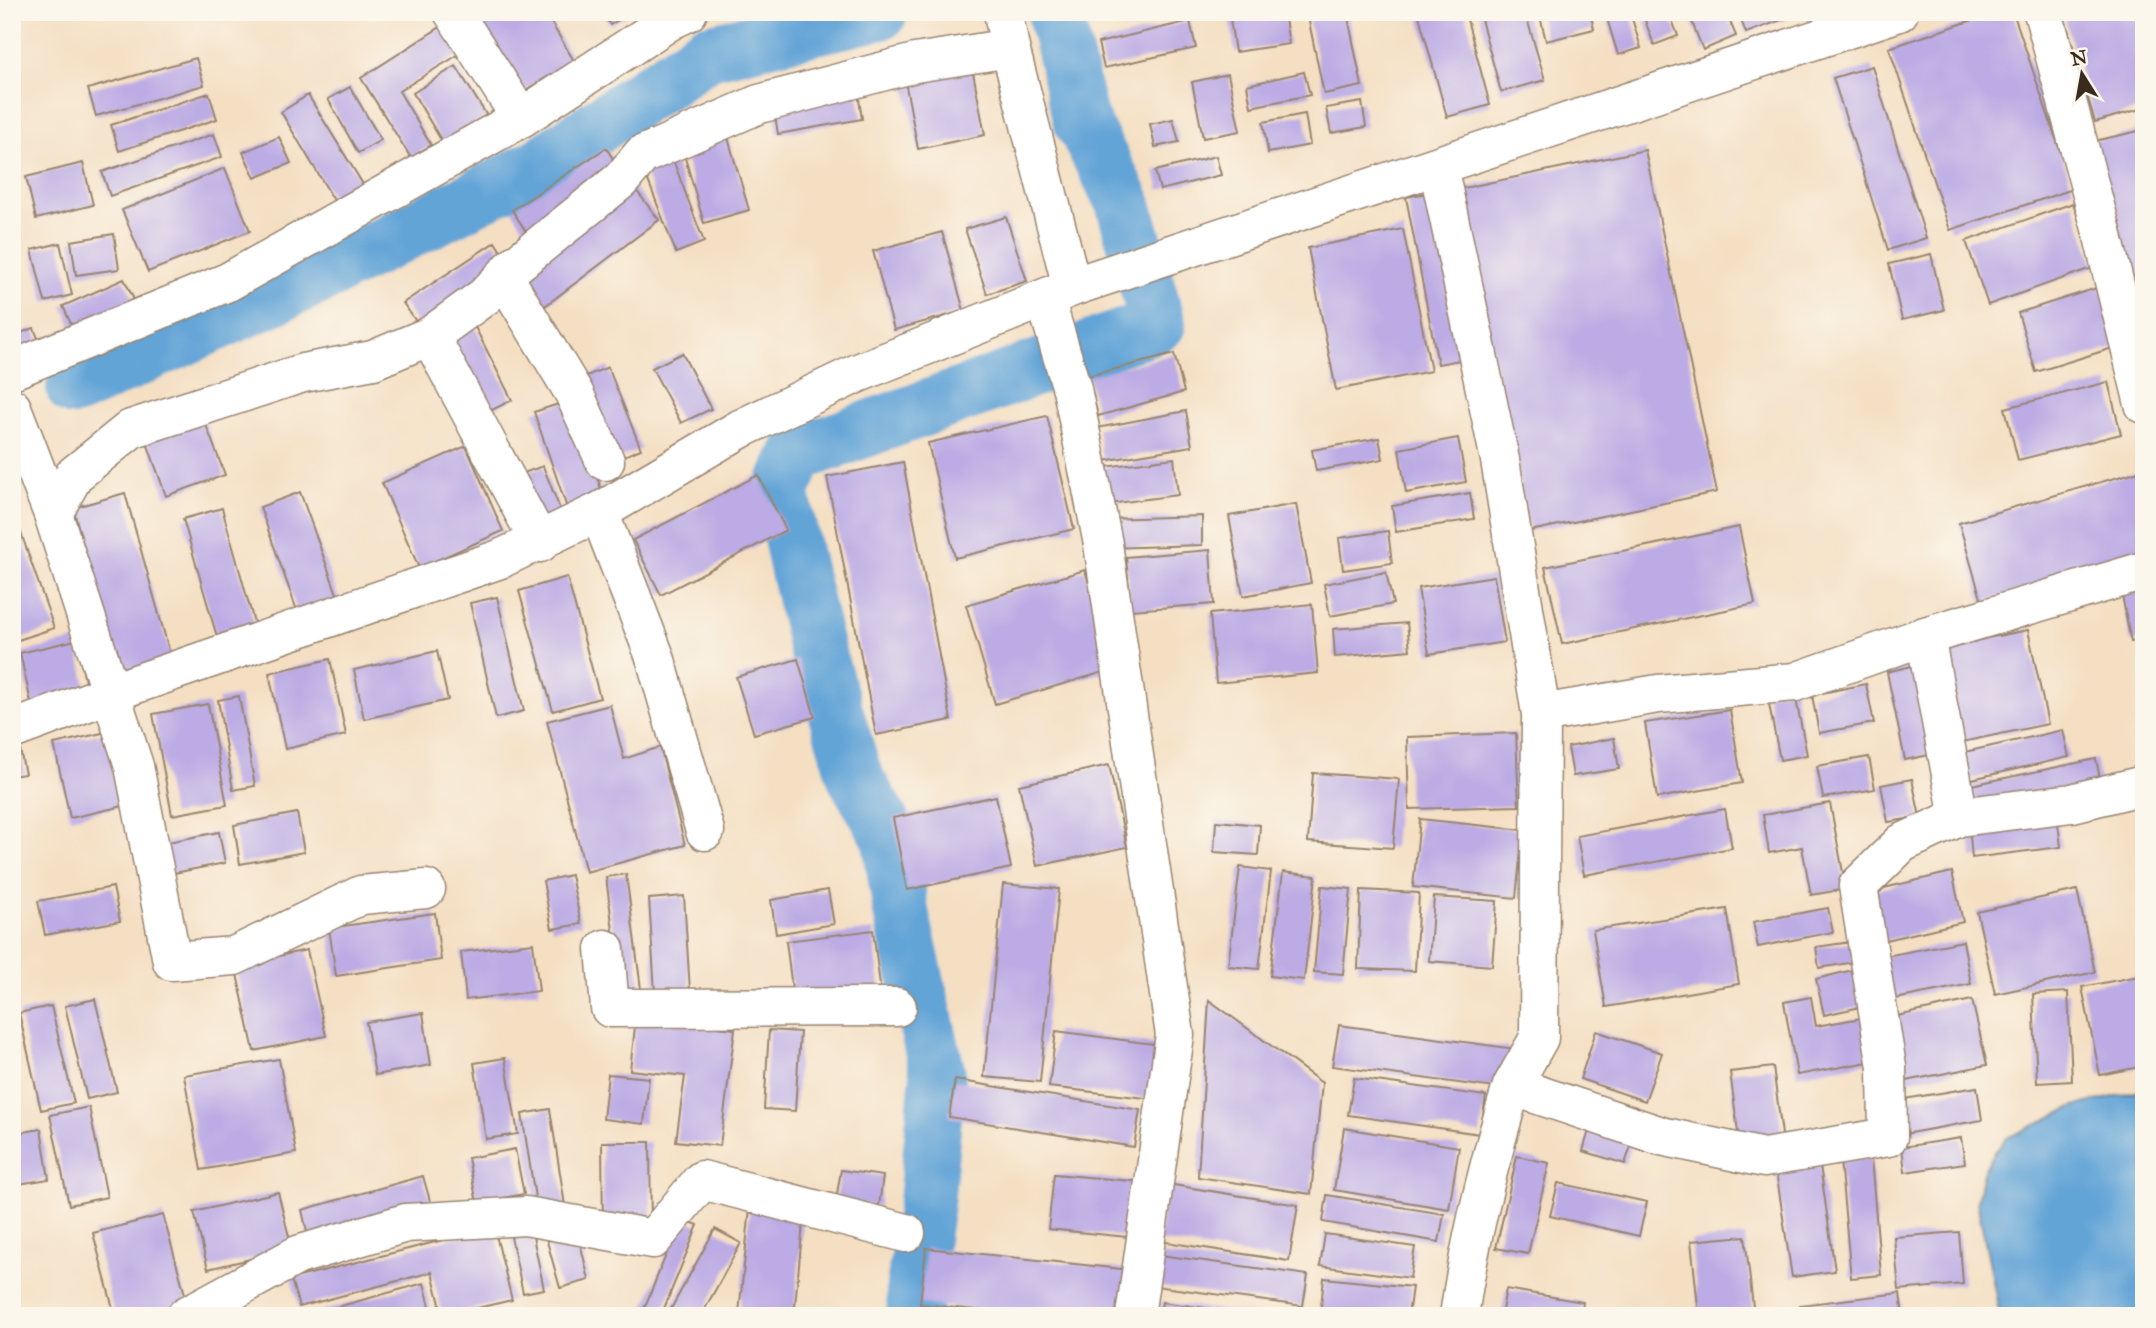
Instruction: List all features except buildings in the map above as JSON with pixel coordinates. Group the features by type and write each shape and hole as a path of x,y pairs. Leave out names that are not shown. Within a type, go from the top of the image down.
{"street":[{"path":"453,12 521,118"},
{"path":"12,370 228,282 521,118 671,20 688,12"},
{"path":"12,730 500,559 600,512 740,429 847,378 1068,299 1217,237 1899,12"},
{"path":"2043,12 2102,232 2144,404"},
{"path":"53,514 74,475 131,429 303,373 373,360 429,336 485,296 514,265 621,180 642,155 759,104 915,63 1006,30 1068,299 1072,389 1103,544 1175,1035 1135,1316"},
{"path":"1438,166 1500,460 1541,714 1539,1038 1512,1086 1490,1156 1467,1257 1459,1316"},
{"path":"504,277 574,393 605,461"},
{"path":"429,336 540,542"},
{"path":"12,408 53,514 134,766 172,961 234,956 361,895 426,889"},
{"path":"600,512 656,657 705,831"},
{"path":"1541,714 1658,694 1795,682 1925,636 2144,571"},
{"path":"1925,636 1959,817"},
{"path":"1512,1086 1661,1136 1763,1158 1888,1137 1887,1068 1858,886 1902,843 1959,817 2072,803 2144,785"},
{"path":"605,949 610,1008 897,1007"},
{"path":"186,1316 298,1255 406,1223 526,1216 653,1240 702,1180 906,1233"}],"water":[{"path":"2144,1090 2144,1316 2000,1316 1977,1201 1983,1172 1994,1153 2007,1138 2075,1106"}],"waterway":[{"path":"74,388 322,275 538,166 708,52 880,12"},
{"path":"915,1316 914,1287 926,1203 938,1075 901,912 889,835 855,777 816,647 781,491 798,454 1158,324 1123,202 1080,118 1055,12"}]}
